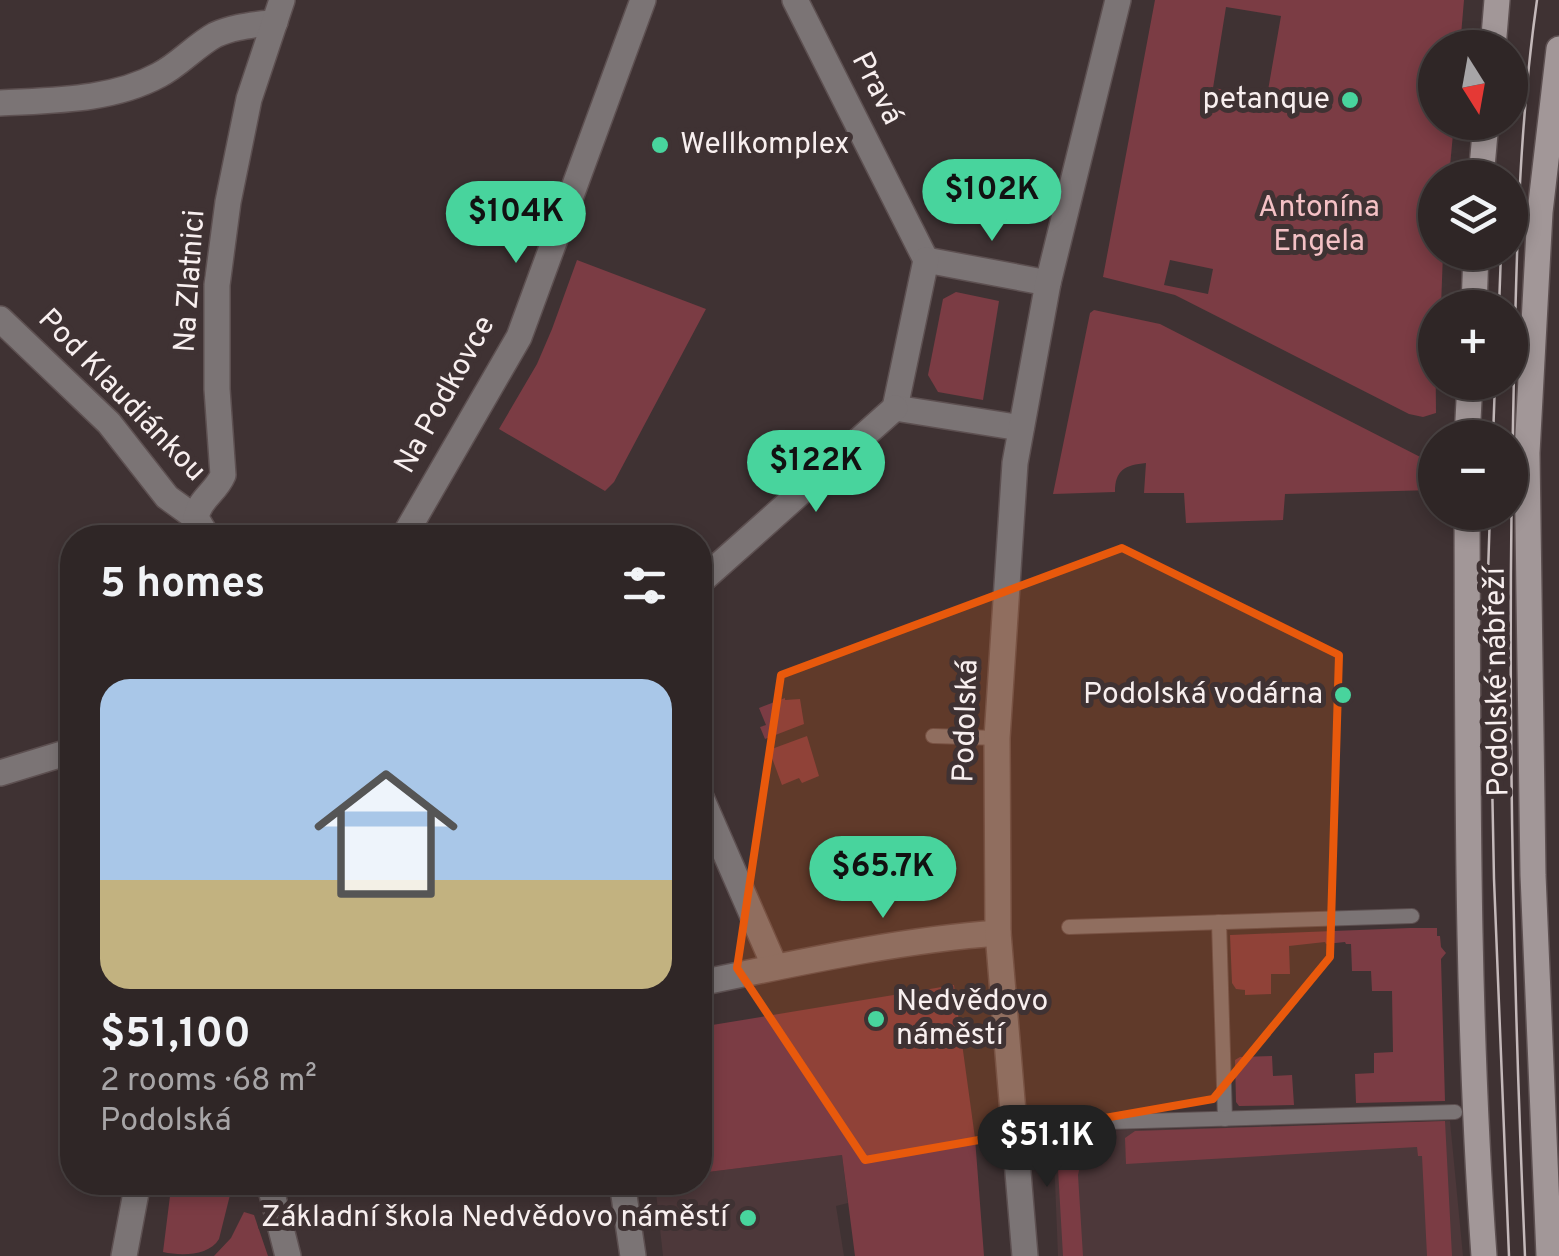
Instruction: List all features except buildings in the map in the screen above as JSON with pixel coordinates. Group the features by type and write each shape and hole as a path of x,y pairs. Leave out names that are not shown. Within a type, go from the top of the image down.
{"main road":[{"path":"1494,30 1497,0"},
{"name":"Podolské nábřeží","path":"1549,1256 1533,875 1527,453 1540,212 1559,49"},
{"name":"Podolské nábřeží","path":"1467,530 1468,898 1484,1256"}],"street":[{"name":"Na Podkovce","path":"410,525 520,337 643,0"},
{"name":"Pravá","path":"796,0 926,260"},
{"name":"Podolská","path":"1025,1256 998,933 997,738 1014,482 1048,283 1118,0"},
{"path":"0,103 82,97 136,84 160,74 214,36 278,11"},
{"name":"Na Zlatnici","path":"202,525 201,502 223,475 217,389 217,285 228,202 249,99 278,11"},
{"path":"712,571 895,408 926,260 1048,283"},
{"name":"Pod Klaudiánkou","path":"0,319 109,423 167,497 199,525"},
{"path":"895,408 1021,428"},
{"path":"0,773 60,756"},
{"path":"712,823 775,967"},
{"path":"712,980 998,933"},
{"path":"124,1256 136,1195"},
{"path":"272,1195 288,1256"},
{"path":"624,1195 632,1256"}],"lane":[{"path":"932,736 997,738"},
{"path":"1069,927 1412,916"},
{"path":"1218,922 1225,1119"},
{"path":"1015,1128 1456,1112"}],"highlighted area":[{"path":"1122,548 1339,655 1330,957 1213,1099 865,1160 737,968 781,675"}],"shaded area":[{"path":"1450,1121 1463,1256 1058,1256 1053,1132"},
{"name":"Základní škola Nedvědovo náměstí","path":"842,1155 848,1203 836,1206 844,1256 663,1256 656,1195 712,1195 712,1171"}],"green space":[{"name":"Antonína Engela","path":"1155,0 1464,0 1461,30 1418,30 1418,140 1452,140 1451,160 1418,160 1418,270 1442,270 1442,290 1418,290 1418,400 1436,400 1436,413 1423,417 1409,414 1175,295 1103,277","holes":["1226,7 1281,16 1267,96 1213,88","1170,260 1213,269 1208,294 1164,285"]},
{"path":"577,260 706,309 614,482 605,491 499,429 537,364"},
{"path":"956,292 999,301 983,400 938,392 928,375 943,299"},
{"path":"1094,310 1160,324 1418,456 1418,490 1285,494 1283,520 1186,523 1184,493 1144,493 1146,463 1123,470 1115,492 1053,494 1090,313"},
{"path":"785,698 800,699 804,724 765,739 760,727 766,725 759,708"},
{"path":"807,736 819,776 782,785 769,750"},
{"path":"1437,928 1446,953 1441,959 1445,1101 1356,1103 1355,1074 1374,1073 1374,1053 1393,1052 1392,991 1372,991 1371,971 1352,971 1351,944 1289,946 1290,974 1271,974 1271,994 1245,995 1245,990 1236,989 1232,983 1230,935"},
{"path":"954,985 975,1138 984,1256 855,1256 842,1155 712,1171 712,1025"},
{"path":"1272,1056 1273,1076 1292,1075 1294,1105 1239,1106 1235,1060"},
{"path":"1445,1121 1452,1256 1427,1256 1422,1156 1418,1156 1417,1147 1126,1164 1125,1138 1135,1131"},
{"path":"1080,1133 1091,1140 1093,1165 1080,1166 1078,1175 1083,1256 1063,1256 1056,1134"},
{"path":"161,1195 230,1195 214,1245 194,1253 163,1252 170,1196"},
{"path":"244,1212 254,1215 268,1256 214,1256 231,1238"}],"tram line":[{"path":"1525,1256 1512,840 1511,527 1519,211 1525,105 1537,0"},
{"path":"1500,270 1500,290"},
{"path":"1494,400 1494,420"},
{"path":"1489,530 1494,879 1509,1256"}],"place":[{"name":"petanque","path":"1350,100"},
{"name":"Wellkomplex","path":"660,145"},
{"name":"Podolská vodárna","path":"1343,695"},
{"name":"Nedvědovo náměstí","path":"876,1019"},
{"name":"Základní škola Nedvědovo náměstí","path":"748,1218"}]}
